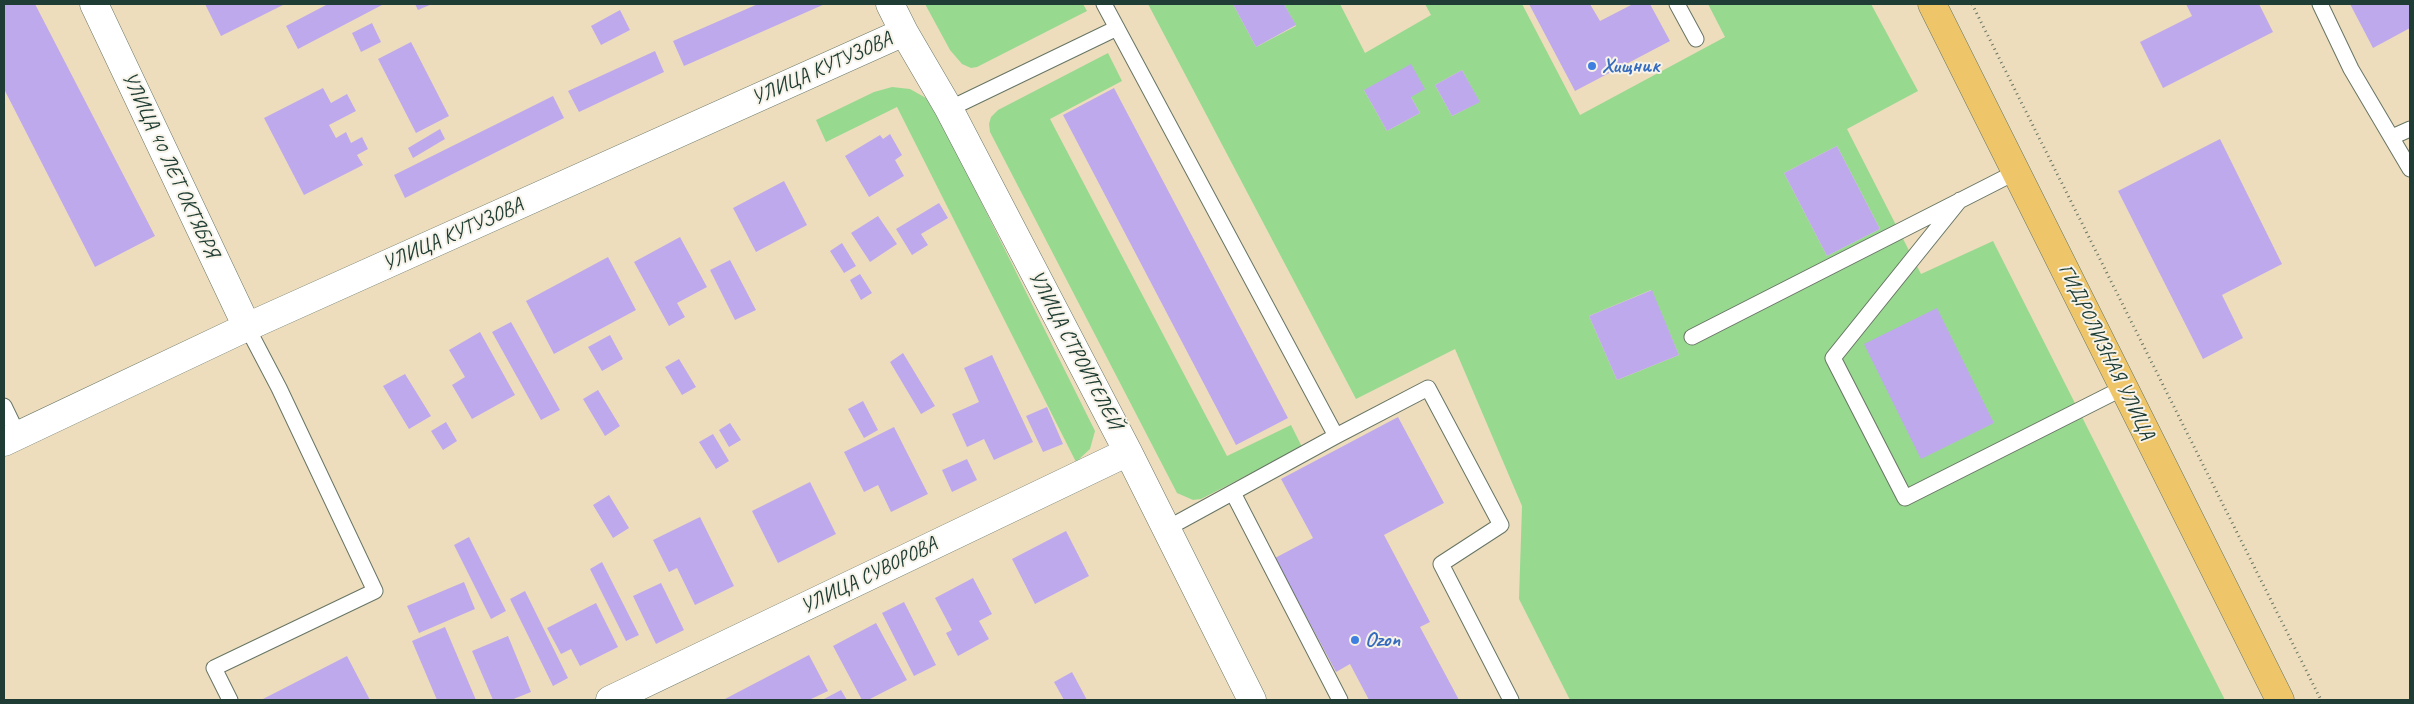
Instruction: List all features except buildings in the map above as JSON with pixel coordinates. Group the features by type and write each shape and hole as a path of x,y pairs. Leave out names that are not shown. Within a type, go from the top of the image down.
{"highway":[{"name":"ГИДРОЛИЗНАЯ УЛИЦА","path":"1932,4 2280,700"}],"street":[{"name":"УЛИЦА 40 ЛЕТ ОКТЯБРЯ","path":"94,4 247,327"},
{"name":"УЛИЦА СТРОИТЕЛЕЙ","path":"890,4 904,32 949,109 1128,452 1252,700"},
{"name":"УЛИЦА КУТУЗОВА","path":"11,439 247,327 904,32"},
{"name":"УЛИЦА СУВОРОВА","path":"610,700 1128,452"}],"lane":[{"path":"1104,4 1336,436"},
{"path":"1677,4 1696,39"},
{"path":"2320,4 2352,69 2410,169"},
{"path":"949,109 1117,28"},
{"path":"2392,137 2410,129"},
{"path":"1692,337 2016,172"},
{"path":"1960,200 1833,358 1905,498 2124,388"},
{"path":"230,700 214,668 375,591 279,388 247,327"},
{"path":"1166,530 1336,436 1428,388 1501,525 1441,564 1511,700"},
{"path":"4,406 11,439"},
{"path":"1233,493 1340,700"}],"path":[{"path":"1972,4 2321,700"}],"green space":[{"path":"925,4 1083,4 1087,11 977,67 971,68 962,64 950,50"},
{"path":"1148,4 1233,4 1256,47 1296,26 1284,4 1340,4 1365,53 1431,15 1425,4 1522,4 1580,115 1725,37 1708,4 1871,4 1918,91 1847,129 1921,274 1993,241 2225,700 1570,700 1519,599 1522,506 1455,349 1356,399","holes":["1462,70 1479,102 1452,116 1435,85","1364,90 1411,97 1420,113 1387,131","1837,146 1880,229 1827,256 1784,173","1651,290 1679,355 1617,380 1589,316"]},
{"path":"1108,53 1122,81 1050,119 1227,456 1291,425 1302,447 1201,499 1193,500 1177,493 990,132 989,124 991,117 998,110"},
{"path":"892,87 910,89 926,98 936,111 1095,431 1090,449 1076,462 897,107 826,142 816,120 874,92"}],"place":[{"name":"Хищник","path":"1592,66"},
{"name":"Ozon","path":"1355,640"}]}
